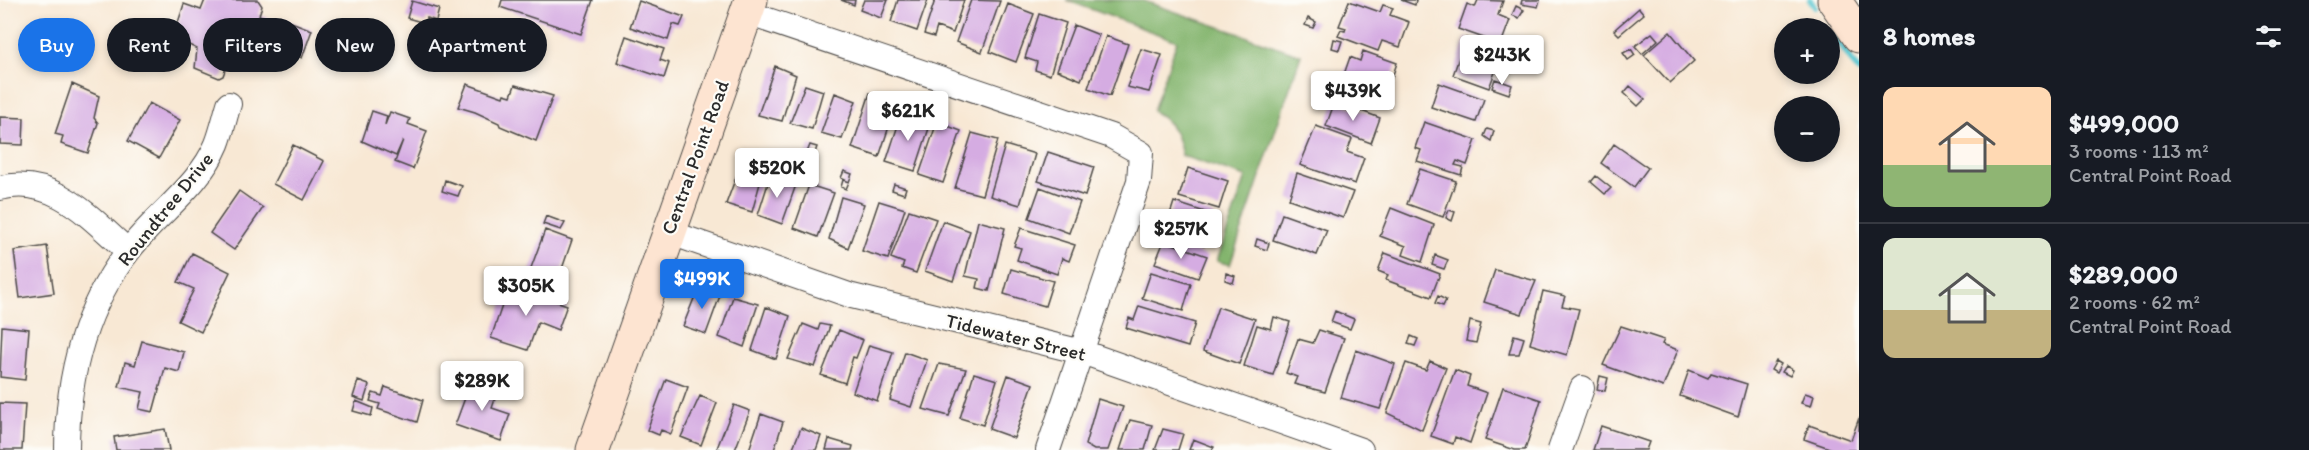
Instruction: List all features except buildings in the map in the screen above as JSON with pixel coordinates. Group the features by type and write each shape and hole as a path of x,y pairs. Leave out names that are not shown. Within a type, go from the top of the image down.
{"street":[{"path":"1834,0 1859,36"},
{"path":"749,6 1111,136 1141,153 1139,181 1048,450"},
{"name":"Central Point Road","path":"593,450 749,6"},
{"name":"Roundtree Drive","path":"67,450 67,409 74,366 92,314 106,285 128,251 198,174 217,145 230,104"},
{"path":"0,188 13,185 39,186 62,194 128,251"},
{"name":"Tidewater Street","path":"668,232 852,296 1082,352 1361,450"},
{"path":"1560,450 1582,388"}],"green space":[{"path":"1066,0 1141,0 1301,55 1230,265 1217,261 1246,177 1182,156 1173,129 1153,111 1177,41"}],"waterway":[{"path":"1810,0 1815,7"},
{"path":"1840,44 1859,72"}]}
